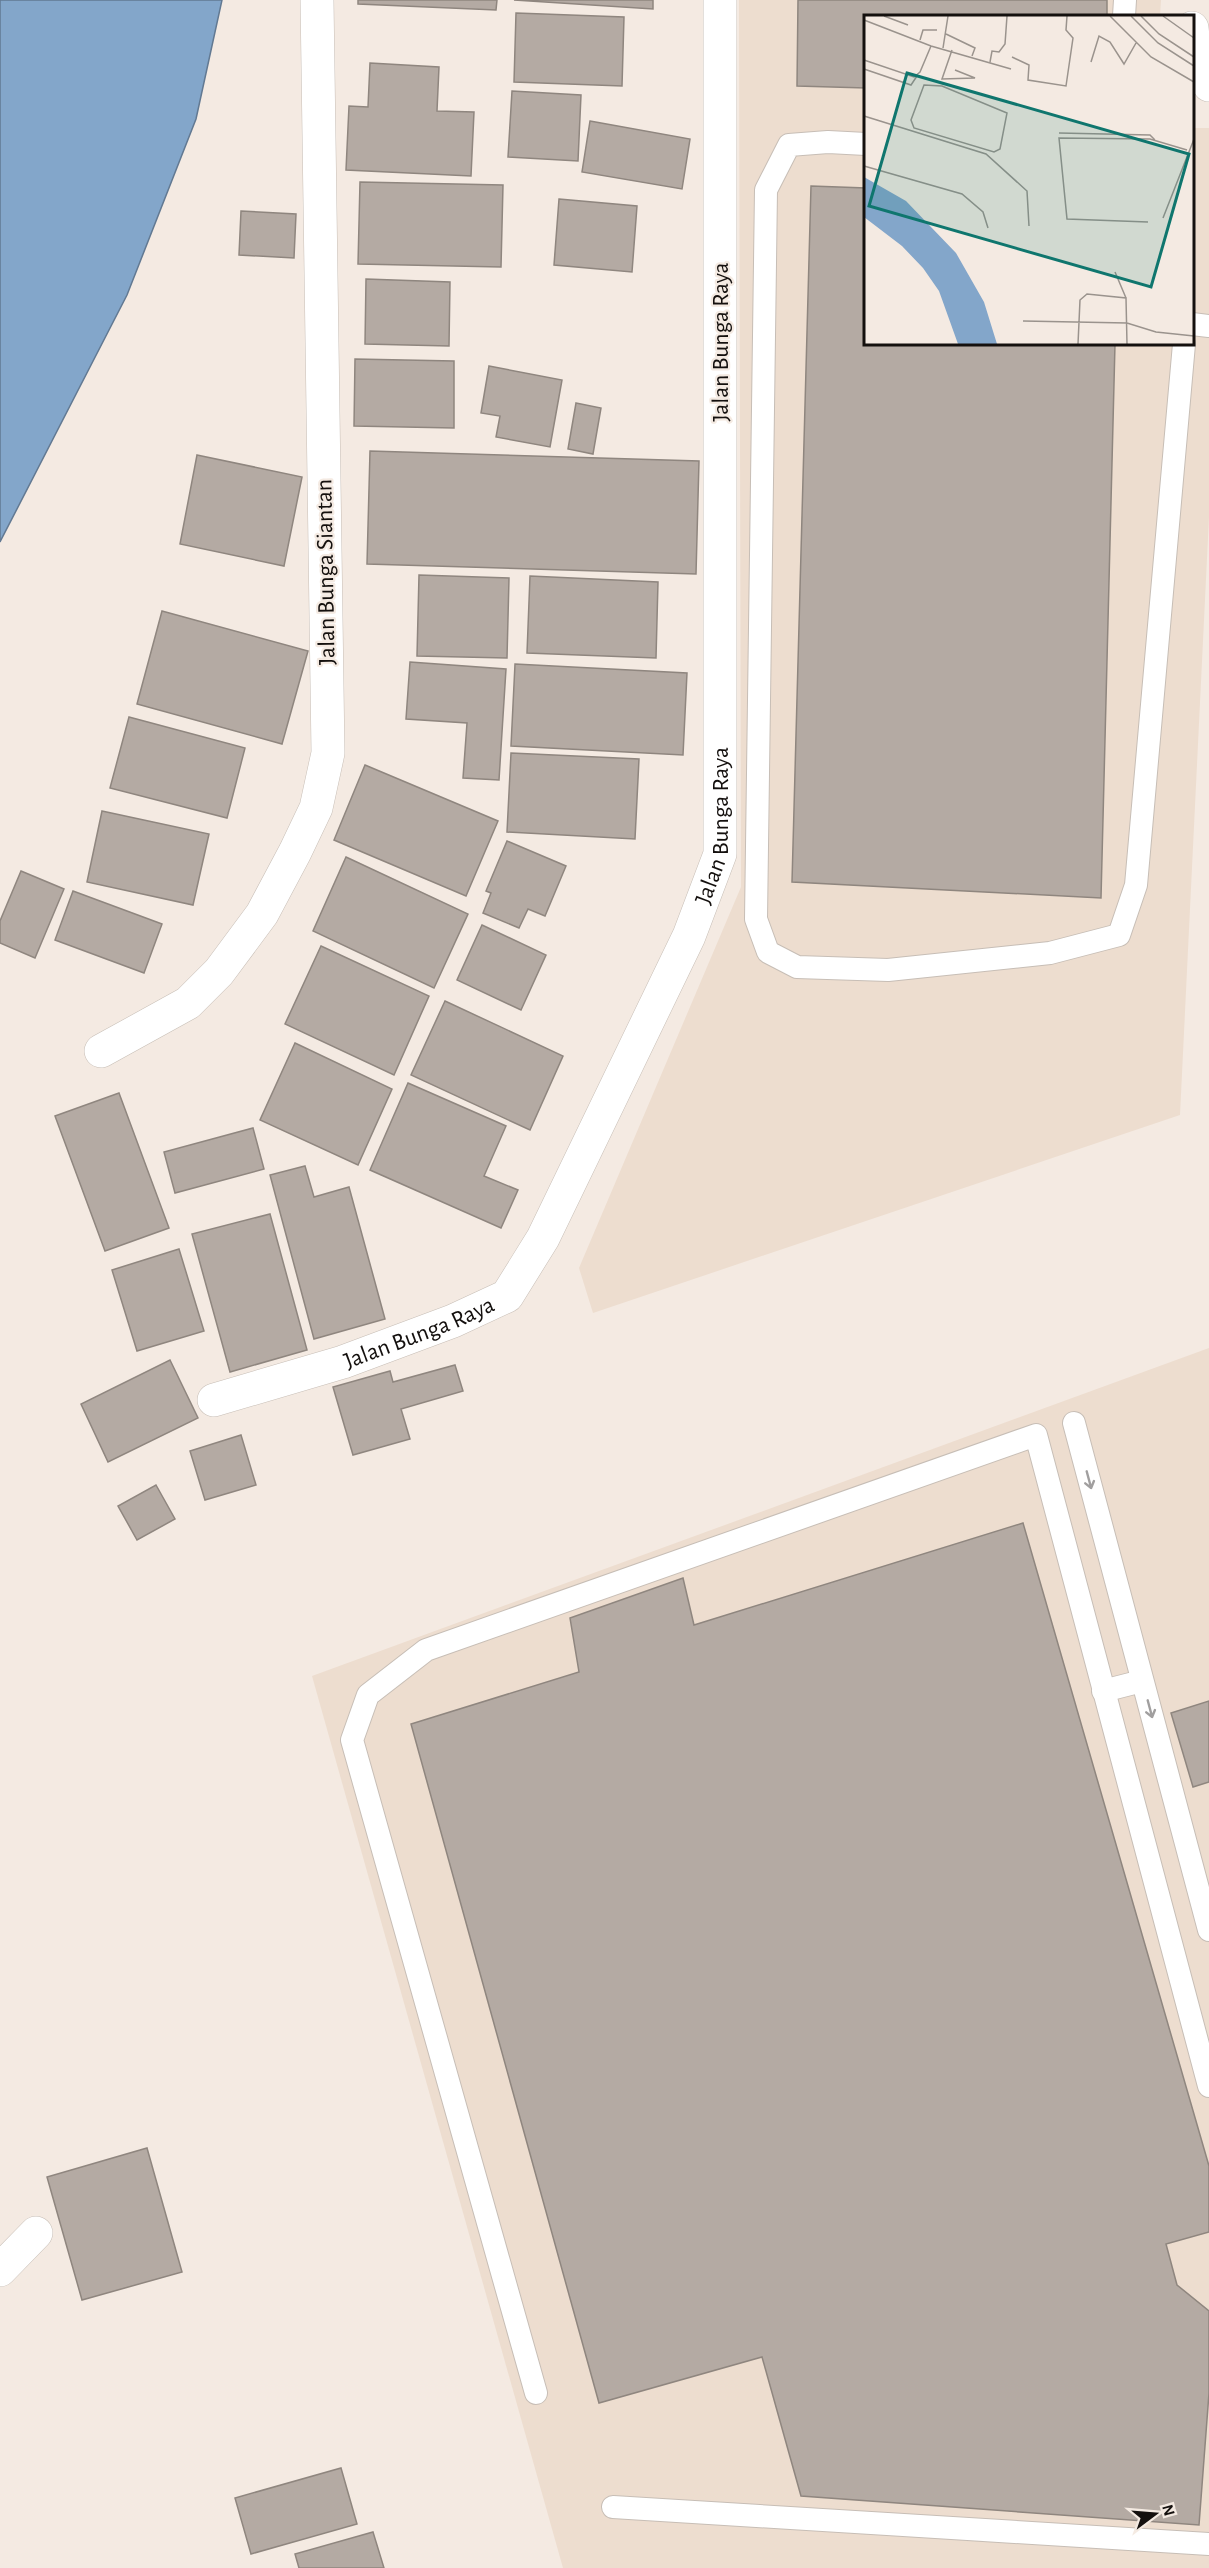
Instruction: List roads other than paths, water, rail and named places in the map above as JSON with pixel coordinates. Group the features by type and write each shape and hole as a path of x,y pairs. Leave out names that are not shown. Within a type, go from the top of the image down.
{"street":[{"name":"Jalan Bunga Siantan","path":"100,1051 188,1003 219,972 262,914 295,852 316,808 328,753 317,0"},
{"name":"Jalan Bunga Raya","path":"214,1400 343,1362 453,1321 507,1296 543,1238 689,936 720,854 720,0"},
{"path":"1192,15 1193,0"},
{"path":"1194,45 1196,62 1209,87"},
{"path":"0,2270 36,2233"}],"lane":[{"path":"1124,15 1125,0"},
{"path":"864,144 828,142 789,145 766,190 756,919 768,952 797,967 888,970 1050,953 1119,935 1136,885 1184,345"},
{"path":"1194,324 1209,326"},
{"path":"1074,1423 1209,1930"},
{"path":"536,2393 352,1740 368,1695 426,1650 1036,1435 1209,2086"},
{"path":"1103,1691 1142,1682"},
{"path":"612,2507 1209,2544"}],"water":[{"path":"0,0 222,0 196,119 127,295 0,542"}]}
